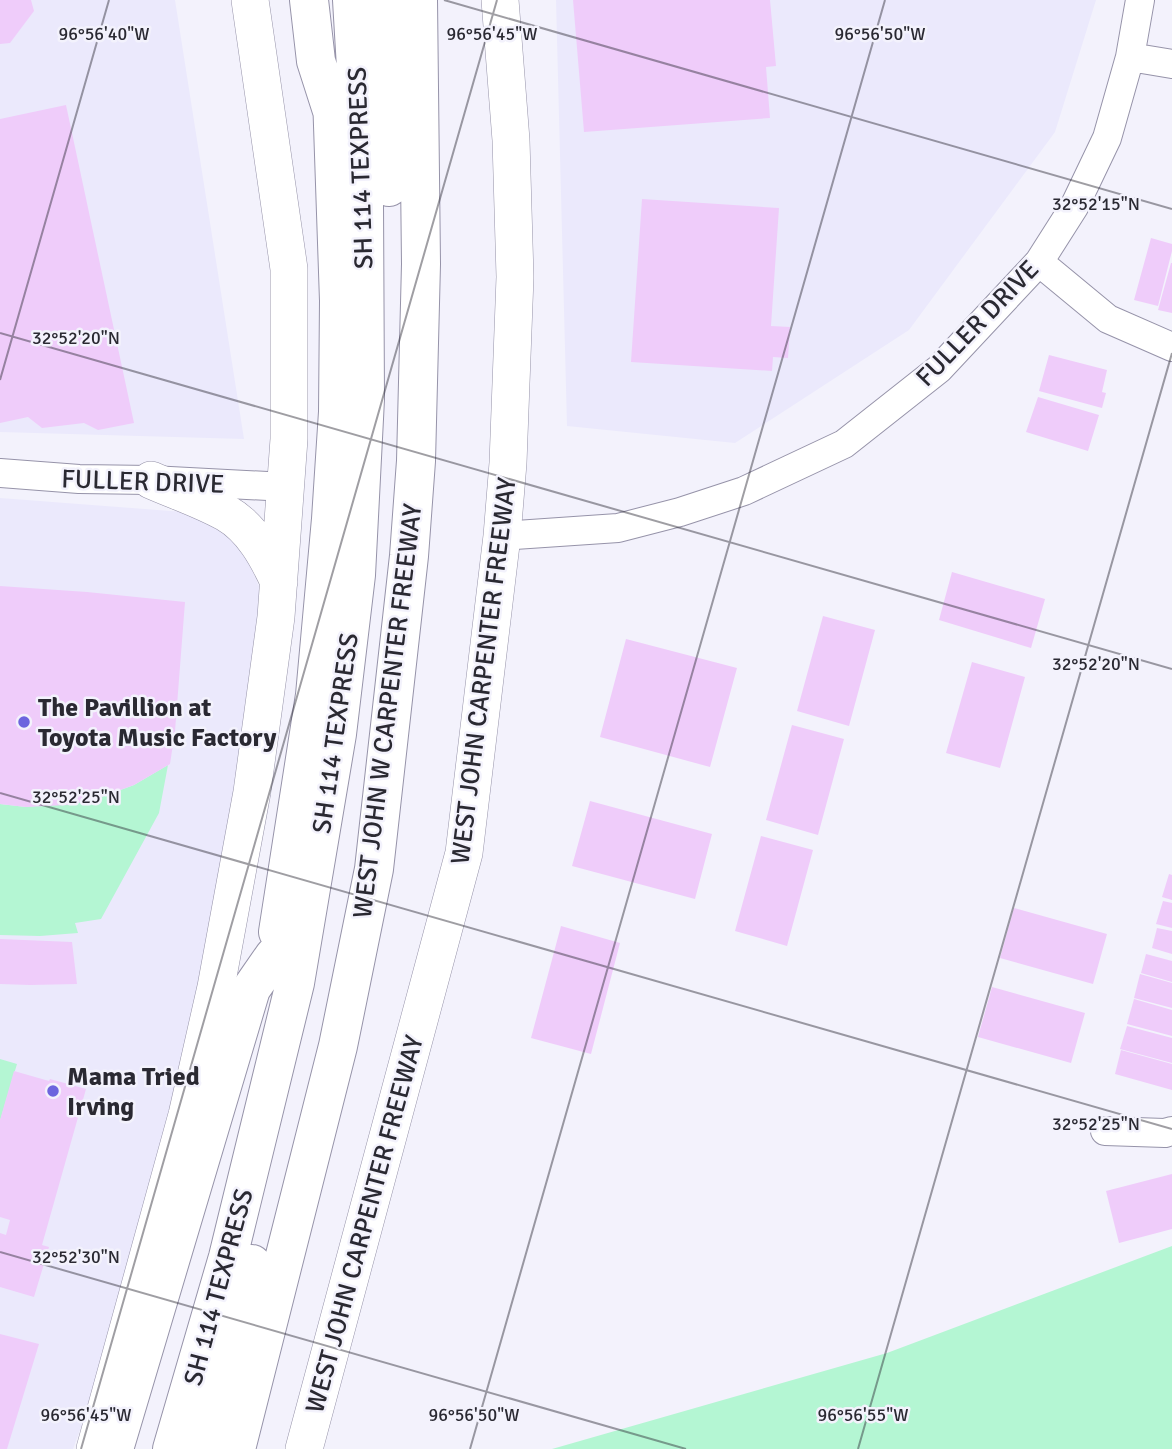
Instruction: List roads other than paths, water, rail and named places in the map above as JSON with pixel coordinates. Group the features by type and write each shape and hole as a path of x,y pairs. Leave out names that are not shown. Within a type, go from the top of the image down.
{"highway":[{"path":"309,0 316,61 333,114"},
{"path":"149,1449 218,1191 267,992 315,695 338,412 339,301 326,0"},
{"name":"SH 114 TEXPRESS","path":"172,1449 228,1257 295,983 337,734 356,575 365,399 365,203 352,0"},
{"name":"SH 114 TEXPRESS","path":"207,1449 291,1109 340,873 362,738 387,400 389,204 383,0"},
{"name":"WEST JOHN W CARPENTER FREEWAY","path":"236,1449 338,1046 374,869 410,542 416,461 420,244 418,0"},
{"path":"420,244 438,213 438,0"},
{"path":"114,1449 251,989 274,956"},
{"path":"264,1449 305,1175"}],"main road":[{"path":"95,1449 187,1115 216,986 252,792 276,617 289,439 289,269 250,0"},
{"name":"WEST JOHN CARPENTER FREEWAY","path":"304,1449 464,853 502,536 508,463 515,277 511,140 500,0"},
{"path":"151,480 228,514 250,533 259,545 279,582"}],"street":[{"name":"FULLER DRIVE","path":"502,536 618,528 680,512 744,491 844,444 939,369 1039,262 1074,208 1107,138 1130,57 1140,0"},
{"path":"1130,57 1172,64"},
{"path":"1039,262 1108,319 1172,347"},
{"name":"FULLER DRIVE","path":"0,473 79,479 286,487"},
{"path":"1105,1131 1172,1131"}],"place":[{"name":"The Pavillion at Toyota Music Factory","path":"24,722"},
{"name":"Mama Tried Irving","path":"53,1091"}]}
